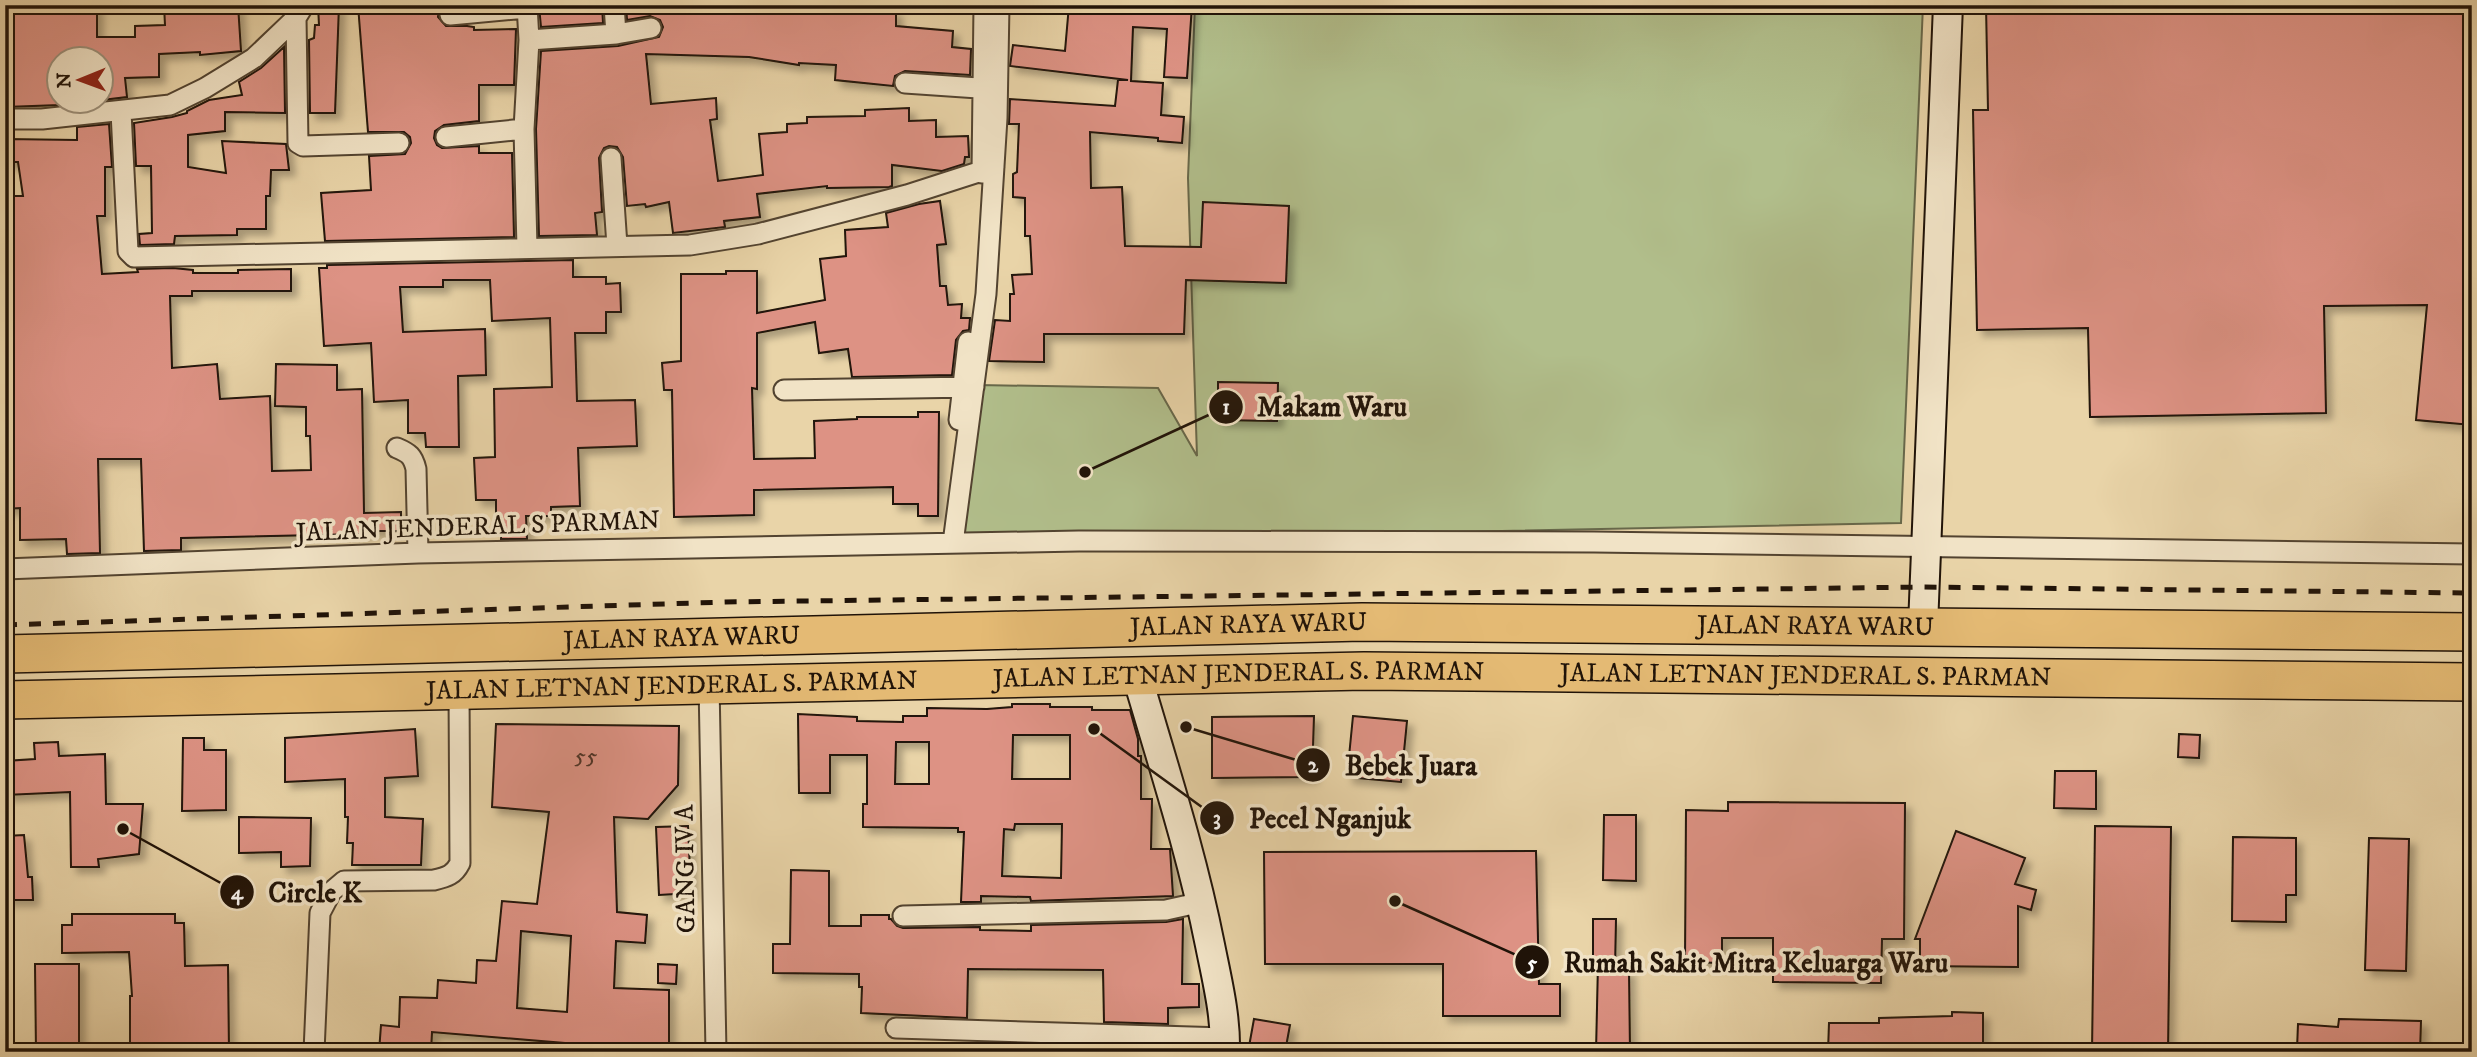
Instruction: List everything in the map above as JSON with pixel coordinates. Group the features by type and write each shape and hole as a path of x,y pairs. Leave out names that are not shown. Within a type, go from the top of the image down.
{"highway":[{"name":"JALAN RAYA WARU","path":"12,655 1362,622 2472,632"},
{"path":"1362,622 1353,638 1353,646 1354,656 1364,671"},
{"name":"JALAN LETNAN JENDERAL S. PARMAN","path":"11,699 1364,671 2472,682"}],"street":[{"path":"614,5 616,34"},
{"path":"984,5 990,89"},
{"path":"952,543 968,387 986,295 990,89 999,5"},
{"path":"1923,626 1948,5"},
{"path":"450,15 527,6 529,40 524,129 527,248"},
{"path":"5,119 43,119 170,105 205,88 254,58 300,12"},
{"path":"300,12 298,143 303,146 399,143"},
{"path":"529,40 616,34 651,28"},
{"path":"905,83 990,89"},
{"path":"121,112 128,251 134,257 690,245 758,234 906,195 988,169"},
{"path":"446,137 524,129"},
{"path":"611,158 617,247"},
{"path":"784,390 968,387"},
{"path":"397,448 408,452 413,458 418,553"},
{"name":"JALAN JENDERAL S PARMAN","path":"5,569 418,553 952,543 1489,541 2472,554"},
{"path":"896,1028 1225,1045 1219,992 1202,902 1137,676"},
{"name":"GANG IV A","path":"709,684 716,1052"},
{"path":"314,1052 320,913 331,892 344,881 433,880 447,877 456,872 460,863 459,690"},
{"path":"903,916 1166,910 1202,902"}],"green space":[{"path":"1195,5 1923,5 1901,523 954,542 979,385 1158,388 1197,456 1188,178"}],"building":[{"path":"23,5 23,8 97,5 97,37 135,37 135,26 165,25 164,5 238,5 241,51 200,55 200,52 159,54 159,77 125,78 127,97 116,98 116,46 46,46 46,106 5,107 5,6"},
{"path":"318,5 339,5 335,113 310,113 309,40 314,38 315,25 319,25"},
{"path":"358,5 443,5 438,17 446,26 474,27 474,30 516,29 514,85 479,85 479,121 444,125 435,131 434,138 442,148 479,146 479,153 512,153 514,237 325,241 321,193 371,190 369,156 405,154 411,143 410,137 404,132 368,132"},
{"path":"563,5 563,8 602,5 603,23 541,27 539,6"},
{"path":"626,5 846,5 846,8 896,11 896,26 953,31 952,47 971,49 970,75 905,71 895,76 893,86 835,80 836,65 799,65 749,57 646,54 651,104 716,98 717,119 710,120 718,181 763,175 759,134 787,132 787,124 807,123 807,117 865,116 865,110 909,108 909,121 936,120 936,137 968,136 969,157 965,157 964,164 942,171 892,165 892,186 889,187 827,186 757,194 760,217 724,221 725,227 673,233 669,202 646,207 645,204 627,206 623,157 617,147 609,146 604,148 599,158 602,212 595,213 597,235 539,236 536,129 541,51 618,46 659,37 663,27 660,20 650,16 627,20"},
{"path":"1069,5 1192,5 1187,78 1164,77 1167,29 1133,27 1131,81 1163,83 1161,115 1184,117 1182,143 1158,141 1158,138 1090,132 1091,188 1122,187 1125,246 1201,247 1203,202 1289,206 1286,283 1186,280 1184,334 1044,334 1044,362 989,361 995,320 1010,321 1010,294 1014,294 1012,275 1032,274 1030,236 1025,236 1025,198 1013,197 1019,124 1009,124 1010,99 1115,106 1118,80 1128,80 1010,66 1013,45 1065,51"},
{"path":"1986,5 2472,5 2472,425 2416,420 2427,305 2324,306 2326,413 2090,417 2088,328 1977,330 1973,110 1988,110"},
{"path":"284,47 285,113 225,112 225,131 188,135 188,167 226,173 222,141 286,144 289,170 271,170 270,196 266,196 266,229 237,229 237,235 175,236 174,244 140,245 139,234 152,233 151,166 136,166 134,123 172,117 187,113 209,100 242,95 239,82 261,68"},
{"path":"109,124 112,167 105,167 105,216 97,216 102,274 173,268 193,270 193,273 291,269 291,291 192,291 192,296 170,296 172,368 217,364 220,399 270,396 272,471 311,470 310,436 306,436 306,407 275,406 276,364 337,365 337,390 362,389 364,513 401,512 401,531 181,538 181,550 144,551 141,459 98,459 100,553 67,554 66,539 20,540 20,508 5,509 5,223 7,196 23,196 18,162 5,162 5,139 77,140 77,127"},
{"path":"940,201 946,244 937,245 940,286 946,286 948,305 962,304 961,318 970,318 969,330 963,331 956,340 952,375 852,377 848,349 819,353 815,322 757,333 757,389 752,388 754,459 815,458 814,421 857,417 918,417 918,412 939,412 938,516 918,516 918,504 893,504 893,487 754,490 754,515 674,517 672,390 664,390 662,363 681,361 681,274 757,271 757,313 825,300 820,259 846,256 845,230 888,227 886,213"},
{"path":"573,260 573,277 606,277 606,284 620,283 621,312 606,312 606,333 575,333 577,401 635,400 637,446 578,448 580,506 551,507 551,516 526,516 527,539 501,539 501,514 496,514 496,500 476,500 474,458 495,457 494,389 552,387 550,318 492,321 490,280 443,280 443,287 400,287 403,332 485,329 486,375 458,376 459,447 426,447 425,433 408,433 408,400 374,402 371,343 324,346 319,268 327,268 327,265"},
{"path":"1218,382 1278,383 1277,421 1218,420"},
{"path":"1012,704 1050,704 1050,707 1130,710 1138,739 1138,756 1141,756 1141,799 1152,799 1151,849 1170,849 1173,896 1031,901 1030,897 981,896 981,902 961,902 964,832 958,832 958,828 863,827 863,804 867,804 867,755 830,755 830,793 799,793 798,714 857,717 857,721 903,722 903,716 927,716 927,708 1012,707","holes":["1013,735 1070,735 1070,779 1012,779","896,742 929,742 929,784 895,784","1015,824 1062,824 1061,878 1002,876 1004,829 1014,830"]},
{"path":"1314,716 1312,777 1212,778 1212,717"},
{"path":"1353,716 1407,721 1401,782 1347,777"},
{"path":"496,724 679,726 678,785 648,819 614,817 617,912 647,915 645,943 616,941 614,988 669,990 669,1052 563,1052 564,1043 432,1032 431,1052 379,1052 381,1025 399,1027 400,997 437,998 438,980 476,983 477,960 496,961 502,901 537,904 549,812 492,807","holes":["521,931 571,936 567,1012 517,1008"]},
{"path":"415,729 418,776 385,778 385,817 423,819 421,865 352,865 353,843 347,843 345,779 285,782 285,738"},
{"path":"2179,734 2200,735 2199,758 2178,757"},
{"path":"183,738 204,738 204,750 226,750 226,810 182,811"},
{"path":"58,742 59,756 105,754 106,804 143,804 139,854 98,859 99,867 71,867 70,792 5,795 5,761 35,759 34,743"},
{"path":"2055,771 2096,771 2096,809 2054,808"},
{"path":"1728,802 1905,803 1904,939 1882,939 1881,983 1773,982 1773,938 1722,938 1722,963 1685,962 1686,810 1728,811"},
{"path":"1604,815 1636,815 1636,881 1603,880"},
{"path":"239,817 311,818 310,866 281,867 281,852 239,853"},
{"path":"688,826 691,893 659,895 656,827"},
{"path":"2095,826 2171,827 2168,1052 2092,1052"},
{"path":"1956,831 2025,858 2015,884 2036,890 2031,910 2018,906 2018,967 1920,966 1920,939 1915,939"},
{"path":"24,835 28,877 32,877 33,900 5,900 5,836"},
{"path":"2233,837 2296,838 2296,895 2286,895 2286,922 2232,921"},
{"path":"2369,838 2409,839 2406,971 2365,970"},
{"path":"1536,851 1539,984 1560,984 1560,1016 1443,1016 1443,964 1265,964 1264,852"},
{"path":"791,870 829,871 829,926 861,926 861,915 889,915 889,919 903,928 980,927 980,930 1031,931 1031,925 1166,922 1183,919 1182,984 1199,984 1199,1007 1168,1008 1168,1024 1104,1022 1103,970 968,969 967,1018 861,1013 862,987 859,987 859,974 773,973 773,944 790,944"},
{"path":"72,914 175,914 175,923 184,923 185,966 228,965 229,1052 130,1052 132,996 129,952 62,953 62,925 72,925"},
{"path":"1593,919 1616,919 1615,969 1629,970 1630,1052 1596,1052 1598,963 1593,963"},
{"path":"35,964 79,964 79,1052 36,1052"},
{"path":"658,964 677,965 676,984 658,983"},
{"path":"1952,1012 1983,1013 1983,1051 1904,1049 1904,1052 1828,1052 1829,1023 1879,1023 1879,1018 1952,1016"},
{"path":"1254,1019 1290,1025 1285,1052 1248,1052"},
{"path":"2339,1019 2421,1021 2420,1052 2297,1049 2298,1024 2338,1027"},
{"path":"1105,1047 1168,1049 1169,1052 1105,1052"}],"railway":[{"path":"5,625 725,602 1924,587 2472,593"}],"place":[{"name":"Makam Waru","path":"1085,472"},
{"name":"Bebek Juara","path":"1186,727"},
{"name":"Pecel Nganjuk","path":"1094,729"},
{"name":"Circle K","path":"123,829"},
{"name":"Rumah Sakit Mitra Keluarga Waru","path":"1395,901"}]}
